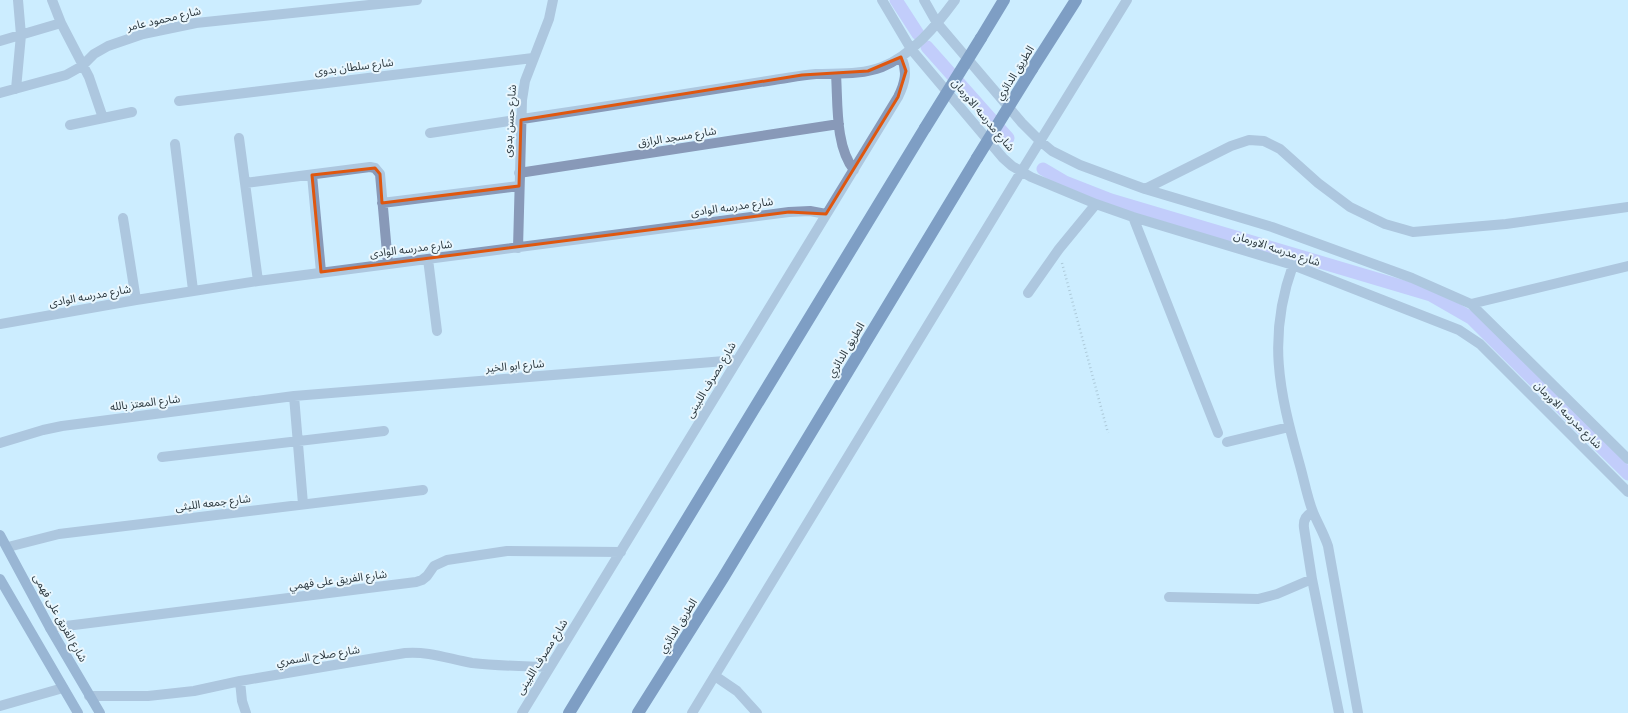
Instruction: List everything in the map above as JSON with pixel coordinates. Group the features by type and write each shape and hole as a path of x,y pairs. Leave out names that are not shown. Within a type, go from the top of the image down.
{"highway":[{"path":"569,713 1004,0"},
{"name":"الطريق الدائري","path":"638,713 723,578 977,158 1076,0"}],"street":[{"path":"16,90 21,35 18,0"},
{"path":"52,0 61,23 89,77 102,118"},
{"name":"شارع محمود عامر","path":"0,93 16,90 66,75 82,66 94,54 108,46 143,34 196,23 417,0"},
{"name":"شارع حسن بدوى","path":"518,248 518,186 522,100 525,81 549,19 553,0"},
{"name":"شارع مدرسه الاورمان","path":"882,0 911,49 1004,158 1021,172 1096,204 1293,265 1459,330 1480,344 1628,492"},
{"name":"شارع مدرسه الاورمان","path":"924,0 937,23 1022,123 1052,151 1080,165 1145,189 1272,227 1412,278 1471,304 1628,458"},
{"path":"430,133 802,75 836,74 868,71 881,68 901,57 911,49 937,23 954,0"},
{"path":"692,713 1127,0"},
{"path":"0,40 61,23"},
{"name":"شارع مصرف اللبينى","path":"522,713 902,89 906,71 901,57"},
{"name":"شارع سلطان بدوى","path":"179,101 533,58"},
{"path":"836,74 841,145 854,170"},
{"path":"70,125 132,112"},
{"name":"شارع مسجد الرازق","path":"519,173 839,124"},
{"path":"239,138 258,281"},
{"path":"1145,189 1231,146 1249,140 1264,141 1280,149 1318,183 1350,207 1385,224 1413,232 1506,224 1628,207"},
{"path":"175,144 193,290"},
{"path":"245,183 375,168 380,174 388,264"},
{"path":"312,175 321,272"},
{"path":"382,203 518,186"},
{"path":"1028,293 1058,249 1096,204"},
{"name":"شارع مدرسه الوادى","path":"0,324 193,290 321,272 518,248 788,212 810,211 826,214"},
{"path":"1132,216 1218,433"},
{"path":"123,218 136,300"},
{"path":"428,259 437,331"},
{"path":"1293,265 1281,303 1277,342 1281,382 1289,427 1313,512 1328,546 1358,713"},
{"path":"1471,304 1628,266"},
{"name":"شارع ابو الخير","path":"294,396 737,360"},
{"path":"294,396 303,504"},
{"name":"شارع المعتز بالله","path":"0,443 62,426 294,396"},
{"path":"1227,442 1289,427"},
{"path":"162,457 384,430"},
{"name":"شارع جمعه الليثى","path":"8,547 59,534 423,490"},
{"path":"1313,512 1306,517 1304,524 1312,579 1339,713"},
{"name":"شارع الفريق على فهمى","path":"0,535 8,547 50,628 100,713"},
{"name":"شارع الفريق على فهمي","path":"50,628 416,582 427,576 434,566 447,560 507,551 621,552"},
{"path":"0,579 78,713"},
{"path":"1169,597 1258,600 1277,594 1312,579"},
{"name":"شارع صلاح السمري","path":"89,696 125,697 194,691 240,681 405,653 420,652 473,663 550,667"},
{"path":"715,676 737,691 757,713"},
{"path":"240,681 242,701 246,713"},
{"path":"0,706 63,688"}],"path":[{"path":"1058,249 1108,433"}],"highlighted area":[{"path":"901,57 906,71 898,97 826,214 789,212 321,272 312,175 375,168 380,174 382,203 519,186 521,120 802,75 868,71"}],"waterway":[{"path":"896,0 918,34"},
{"path":"927,47 1008,138"},
{"path":"1043,169 1065,182 1111,200 1431,295 1471,318 1628,474"}]}
